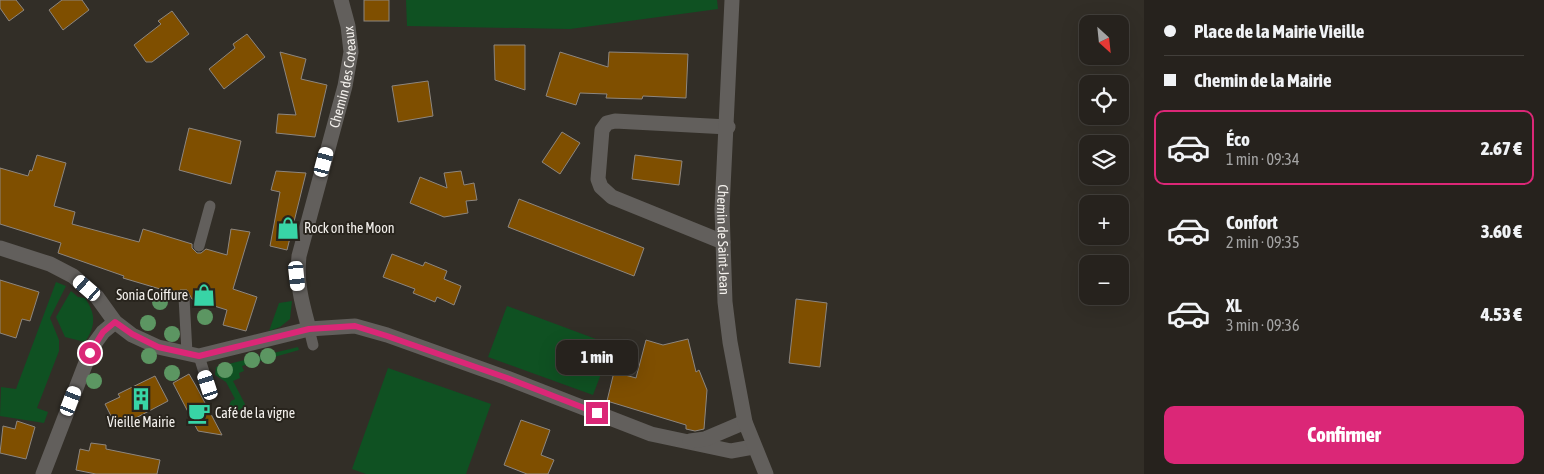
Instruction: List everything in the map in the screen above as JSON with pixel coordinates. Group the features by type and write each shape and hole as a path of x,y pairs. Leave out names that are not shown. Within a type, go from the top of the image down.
{"street":[{"name":"Chemin des Coteaux","path":"309,329 299,294 297,276 299,256 345,86 350,52 348,26 341,0"},
{"name":"Chemin de Saint-Jean","path":"732,0 728,127 724,169 723,242 725,302 730,342 745,422 753,447 766,474"},
{"path":"723,242 612,197 600,187 598,180 602,130 607,123 615,121 728,127"},
{"path":"0,248 50,264 72,276 96,297 115,322 132,334 158,347 193,354 309,329 355,326 507,378 651,434 731,451 753,447"},
{"path":"43,474 92,346 103,332 115,322"},
{"path":"688,442 705,439 745,422"}],"lane":[{"path":"199,246 210,206"},
{"path":"184,297 193,354 208,385"},
{"path":"309,329 314,346"}],"green space":[{"path":"406,0 717,0 718,9 570,29 407,26"},
{"path":"56,282 66,286 50,318 59,340 59,351 37,408 48,412 44,423 0,416 1,387 16,389"},
{"path":"71,291 78,297 85,298 93,315 93,325 85,342 65,337 56,317"},
{"path":"292,301 290,319 280,327 269,331 279,303"},
{"path":"507,306 612,345 593,395 488,357"},
{"path":"298,347 299,350 242,366 244,371 239,373 240,378 233,381 245,404 239,418 230,415 228,409 231,401 235,399 226,382 215,375 216,367"},
{"path":"388,368 491,404 466,474 366,474 352,469"}],"building":[{"path":"0,0 16,0 24,10 9,21 0,8"},
{"path":"62,0 82,0 89,10 63,30 49,10"},
{"path":"364,0 389,0 389,21 364,21"},
{"path":"172,11 189,34 152,62 146,62 134,45 161,24 158,21"},
{"path":"247,34 265,57 224,89 209,69 235,48 233,44"},
{"path":"494,45 525,45 525,90 495,80"},
{"path":"280,52 306,59 301,79 327,85 315,137 276,133 278,114 296,115"},
{"path":"560,52 608,67 609,52 688,54 686,98 643,96 642,99 606,98 607,94 580,93 576,105 546,96"},
{"path":"428,81 433,116 398,122 392,86"},
{"path":"189,128 241,141 231,184 179,170"},
{"path":"562,132 580,143 560,174 542,162"},
{"path":"37,155 66,163 54,206 75,212 72,224 139,242 143,229 192,244 192,248 197,253 201,253 206,249 227,255 231,229 250,232 233,289 257,297 246,331 223,325 227,310 192,299 187,290 180,290 177,294 123,278 124,276 58,253 61,243 0,224 0,168 28,176 30,170 32,171"},
{"path":"635,155 682,161 679,185 632,179"},
{"path":"276,171 306,173 287,250 270,246 280,192 271,190"},
{"path":"461,171 464,185 474,183 477,200 466,201 468,213 444,217 410,203 420,177 447,188 444,173"},
{"path":"519,199 644,248 634,276 508,227"},
{"path":"392,254 423,266 425,262 447,271 444,279 461,286 454,305 437,297 435,302 413,293 415,289 383,277"},
{"path":"0,280 39,292 30,321 22,319 16,338 0,333"},
{"path":"796,299 827,303 820,367 789,363"},
{"path":"688,339 696,372 699,370 707,390 704,429 695,431 686,429 686,425 607,401 614,372 636,378 646,340 663,345"},
{"name":"Café de la vigne","path":"189,374 222,435 198,431 173,383"},
{"name":"Vieille Mairie","path":"155,376 168,401 132,420 114,422 105,404 120,397 118,394"},
{"path":"521,420 550,430 541,455 554,460 548,474 527,474 504,465"},
{"path":"17,421 35,427 26,459 0,453 3,426 15,429"},
{"path":"91,443 106,445 106,449 160,460 157,474 96,474 76,470 80,449 89,451"}],"place":[{"name":"Rock on the Moon","path":"288,228"},
{"name":"Sonia Coiffure","path":"204,295"},
{"name":"Vieille Mairie","path":"141,399"},
{"name":"Café de la vigne","path":"199,413"}],"route":[{"path":"90,353 92,346 103,332 115,322 132,334 158,347 199,356 309,329 355,326 507,378 597,413"}]}
